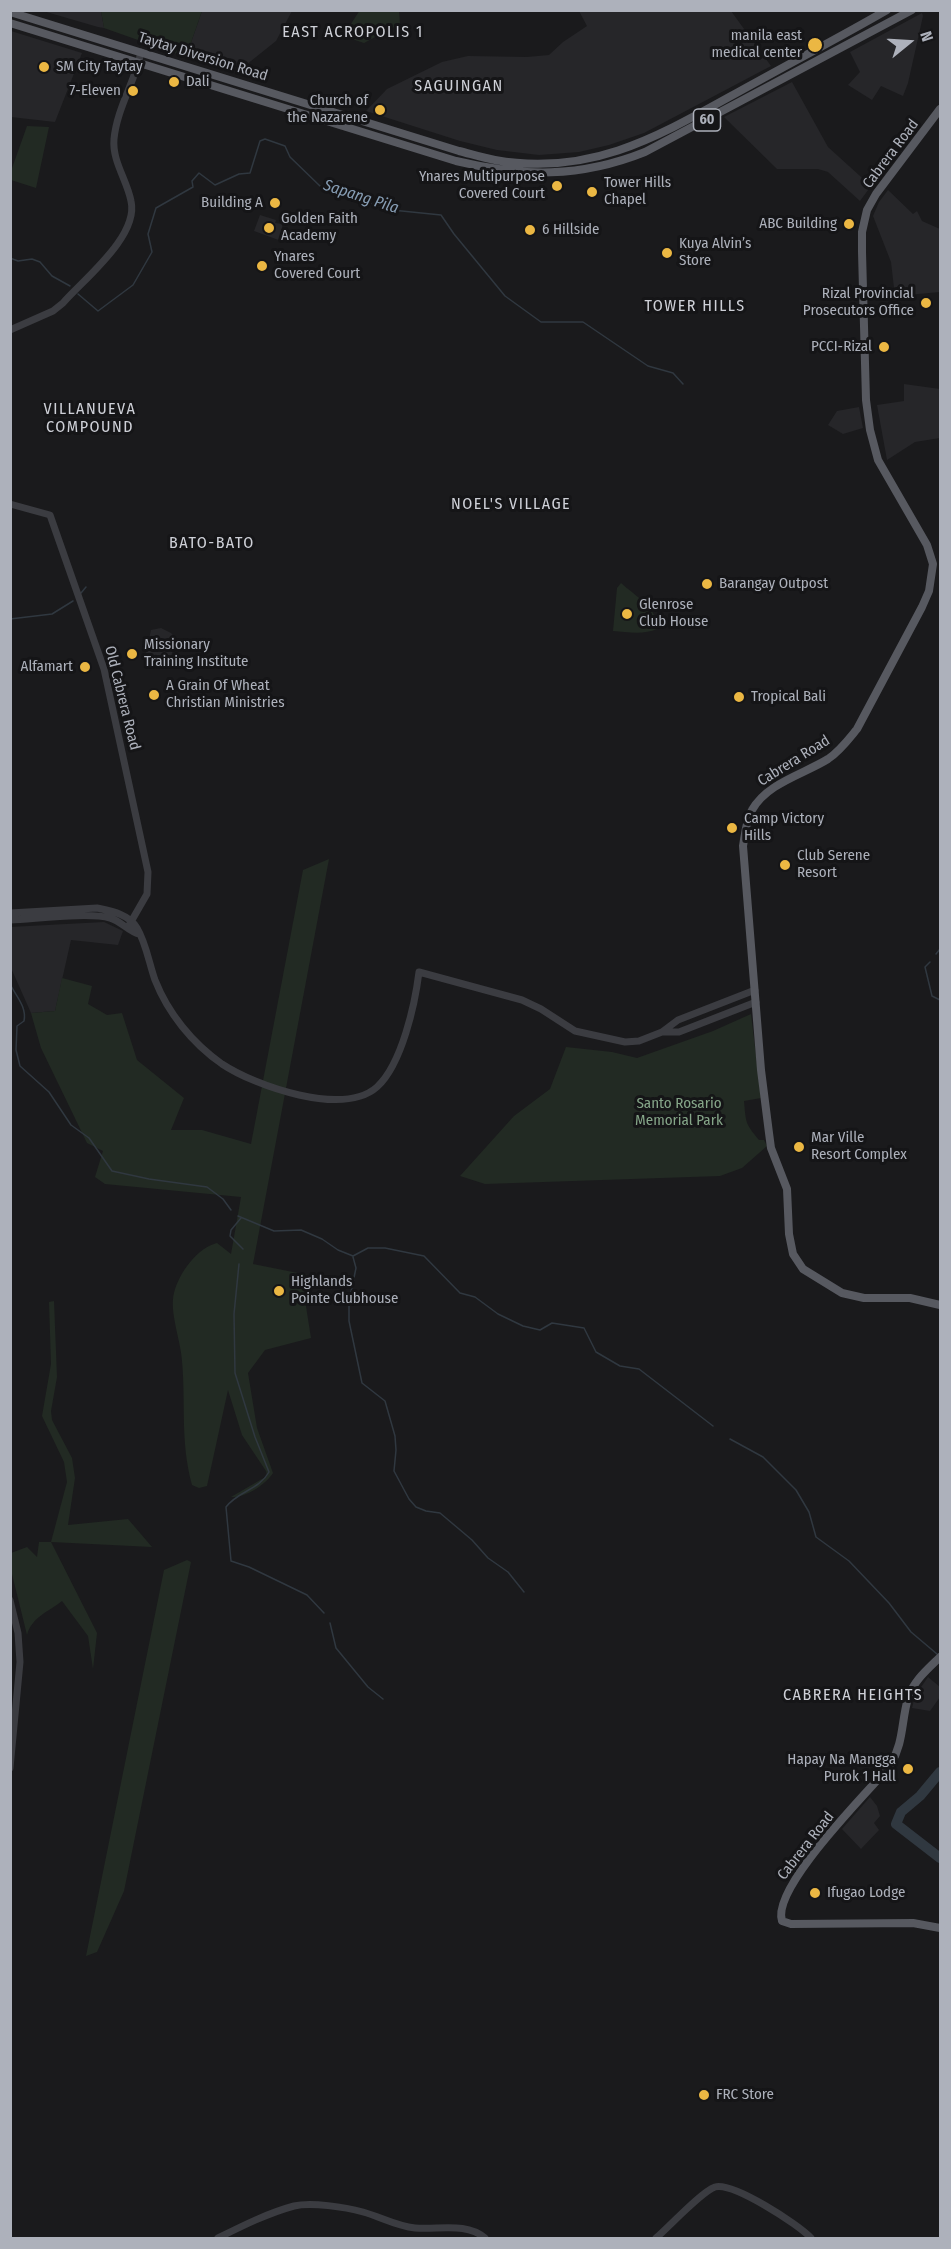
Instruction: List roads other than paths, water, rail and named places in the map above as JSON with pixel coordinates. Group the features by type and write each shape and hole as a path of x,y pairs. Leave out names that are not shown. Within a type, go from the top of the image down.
{"main road":[{"name":"Taytay Diversion Road","path":"10,12 449,148 495,160 547,163 575,161 626,149 661,134 887,10"},
{"name":"Taytay Diversion Road","path":"10,23 456,161 493,170 523,172 575,171 603,166 645,152 912,10"},
{"path":"853,29 859,40"},
{"path":"765,77 771,86"},
{"name":"Cabrera Road","path":"940,109 914,147 876,194 867,210 862,232 866,400 872,440 878,460 927,545 933,564 929,591 857,729 844,746 830,758 777,786 758,801 752,811 745,836 743,858 771,1148 787,1189 790,1246 797,1262 813,1277 842,1293 864,1298 910,1298 940,1305"},
{"path":"575,161 575,171"},
{"name":"Cabrera Road","path":"940,1657 921,1676 909,1696 899,1749 890,1766 807,1861 790,1885 780,1914 782,1921 791,1924 913,1923 940,1928"}],"street":[{"path":"10,330 53,311 63,303 123,237 132,216 132,202 114,143 116,124 141,52"},
{"name":"Old Cabrera Road","path":"10,504 50,515 104,669 148,872 147,894 130,925"},
{"path":"10,913 97,908 111,911 130,925"},
{"path":"10,920 98,916 138,928 165,1001 184,1030 222,1064 251,1080 281,1092 305,1097 352,1097 365,1094 379,1085 405,1037 419,972 522,1000 541,1009 561,1024 585,1035 625,1042 639,1041 662,1032 678,1020 755,990"},
{"path":"724,1001 728,1012"},
{"path":"662,1032 679,1032 756,1002"},
{"path":"10,1600 18,1633 20,1662 10,1768"},
{"path":"656,2238 703,2195 713,2188 723,2186 735,2190 793,2223 811,2238"},
{"path":"218,2238 296,2205 314,2205 363,2212 404,2226 467,2228 485,2238"}],"waterway":[{"name":"Sapang Pila","path":"78,294 98,311 133,285 152,252 148,234 156,208 193,187 192,181 199,173 215,185 239,174 250,173 260,141 265,139 285,146 290,157 321,187 392,210 441,215 505,296 541,322 583,322 648,366 673,373 683,384"},
{"name":"Sapang Pila","path":"10,258 18,261 32,259 40,262 52,276 70,286"},
{"path":"81,593 86,587"},
{"path":"10,619 52,614 73,601"},
{"path":"936,954 940,949"},
{"path":"930,962 925,967 932,996 940,1000"},
{"path":"10,984 25,1016 24,1021 17,1026 16,1050 20,1066 49,1092 71,1125 89,1138 112,1171 207,1187 223,1199 231,1210"},
{"path":"238,1216 274,1231 301,1230 353,1256 368,1248 385,1248 424,1256 460,1293 475,1297 498,1314 523,1326 540,1330 552,1323 584,1328 596,1352 620,1366 639,1369 713,1426"},
{"path":"241,1218 231,1230 230,1236 243,1249"},
{"path":"353,1257 356,1268 349,1302 349,1321 362,1383 385,1401 395,1436 394,1471 409,1499 416,1507 440,1513 472,1540 488,1558 508,1572 524,1592"},
{"path":"239,1264 234,1314 235,1373 255,1437 269,1472 260,1483 236,1497 226,1507 231,1561 249,1567 307,1595 324,1613"},
{"path":"730,1439 763,1457 796,1490 809,1512 816,1537 849,1561 889,1603 911,1632 937,1654"},
{"path":"330,1623 336,1648 368,1687 383,1699"},
{"path":"940,1772 920,1796 901,1812 896,1824 940,1858"}],"place":[{"name":"manila east medical center","path":"815,45"},
{"name":"SM City Taytay","path":"44,67"},
{"name":"Dali","path":"174,82"},
{"name":"7-Eleven","path":"133,91"},
{"name":"Church of the Nazarene","path":"380,110"},
{"name":"Ynares Multipurpose Covered Court","path":"557,186"},
{"name":"Tower Hills Chapel","path":"592,192"},
{"name":"Building A","path":"275,203"},
{"name":"ABC Building","path":"849,224"},
{"name":"Golden Faith Academy","path":"269,228"},
{"name":"6 Hillside","path":"530,230"},
{"name":"Kuya Alvin’s Store","path":"667,253"},
{"name":"Ynares Covered Court","path":"262,266"},
{"name":"Rizal Provincial Prosecutors Office","path":"926,303"},
{"name":"PCCI-Rizal","path":"884,347"},
{"name":"Barangay Outpost","path":"707,584"},
{"name":"Glenrose Club House","path":"627,614"},
{"name":"Missionary Training Institute","path":"132,654"},
{"name":"Alfamart","path":"85,667"},
{"name":"A Grain Of Wheat Christian Ministries","path":"154,695"},
{"name":"Tropical Bali","path":"739,697"},
{"name":"Camp Victory Hills","path":"732,828"},
{"name":"Club Serene Resort","path":"785,865"},
{"name":"Mar Ville Resort Complex","path":"799,1147"},
{"name":"Highlands Pointe Clubhouse","path":"279,1291"},
{"name":"Hapay Na Mangga Purok 1 Hall","path":"908,1769"},
{"name":"Ifugao Lodge","path":"815,1893"},
{"name":"FRC Store","path":"704,2095"}],"district":[{"name":"EAST ACROPOLIS 1","path":"353,33"},
{"name":"SAGUINGAN","path":"459,87"},
{"name":"TOWER HILLS","path":"695,307"},
{"name":"VILLANUEVA COMPOUND","path":"90,419"},
{"name":"NOEL'S VILLAGE","path":"511,505"},
{"name":"BATO-BATO","path":"212,544"},
{"name":"CABRERA HEIGHTS","path":"853,1696"}],"park label":[{"name":"Santo Rosario Memorial Park","path":"679,1112"}]}
